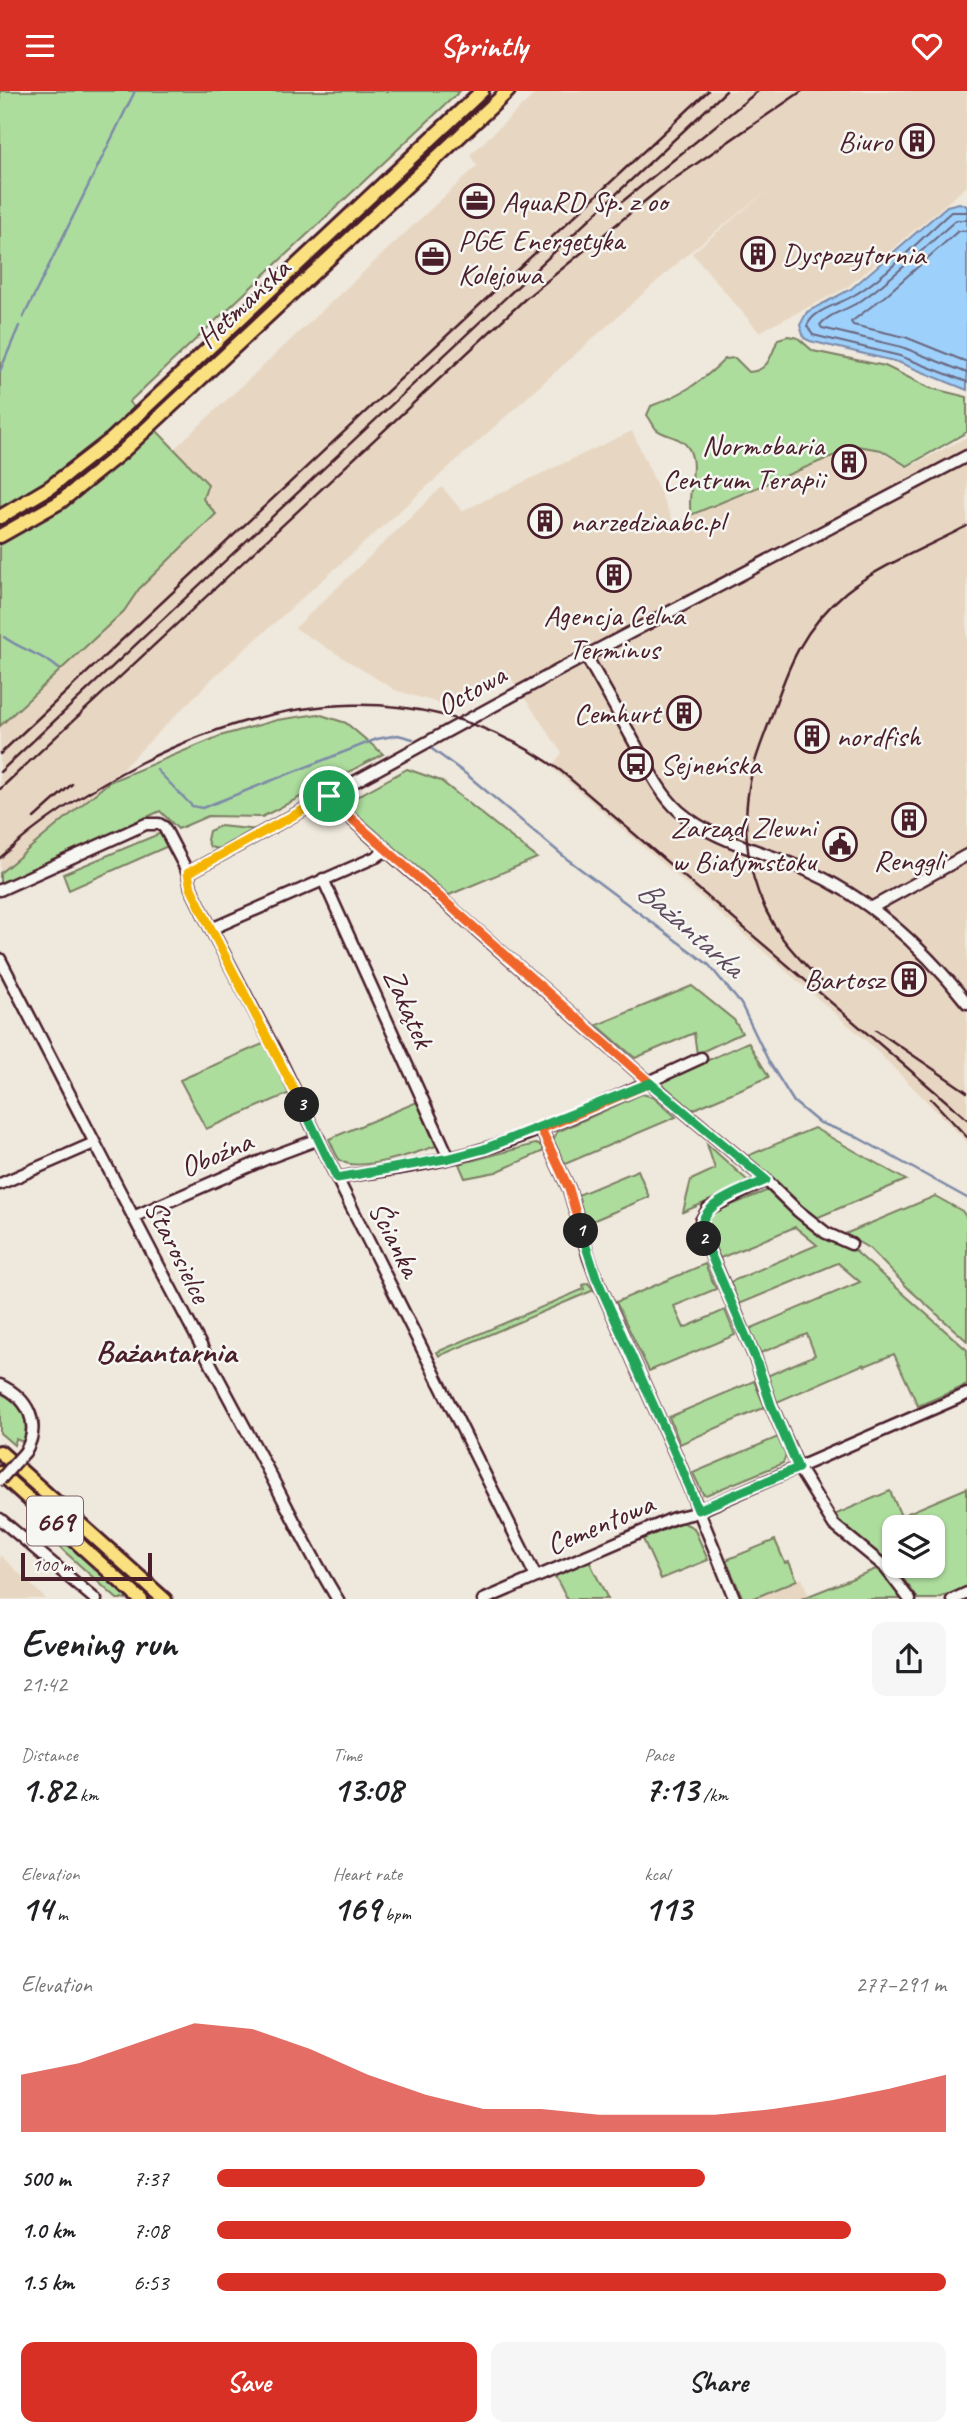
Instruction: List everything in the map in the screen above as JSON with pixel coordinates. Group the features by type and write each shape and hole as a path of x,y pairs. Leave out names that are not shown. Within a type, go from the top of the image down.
{"main road":[{"name":"Hetmańska","path":"0,517 49,488 112,439 482,91"},
{"name":"Hetmańska","path":"0,536 60,502 122,452 508,91"},
{"path":"401,166 414,179"},
{"name":"669","path":"0,1452 165,1599"},
{"name":"669","path":"0,1473 141,1599"}],"street":[{"name":"Octowa","path":"188,873 586,656 967,456"},
{"path":"586,656 655,783 681,812 705,829 820,877 872,908 933,962 967,1003"},
{"path":"329,796 386,850 650,1083 766,1180 798,1211 827,1233 851,1244"},
{"name":"Ścianka","path":"0,890 146,824 159,824 164,827 188,873 191,888 211,929 319,1139 536,1577"},
{"path":"211,929 376,857 386,850"},
{"path":"872,908 967,855"},
{"name":"Zakątek","path":"323,879 450,1158"},
{"name":"Starosielce","path":"0,959 182,1312 322,1574 338,1599"},
{"path":"337,1178 450,1158 484,1149 541,1129 650,1083 701,1058"},
{"path":"541,1129 569,1189 592,1268 735,1599"},
{"name":"Oboźna","path":"133,1217 268,1158 319,1139"},
{"path":"0,1184 94,1143"},
{"path":"766,1180 708,1209 701,1221 701,1231 798,1468 834,1525 884,1566 910,1599"},
{"path":"0,1385 23,1400 30,1414 32,1434 25,1452 0,1480"},
{"name":"Cementowa","path":"483,1599 798,1468 967,1394"},
{"path":"0,1519 96,1599"},
{"path":"952,1599 967,1593"}],"shaded area":[{"path":"538,91 967,91 967,186 846,288 759,332 692,253 768,190 691,251 215,676 109,782 0,873 0,726 124,611 139,589 179,551 208,483 174,449 477,166 470,155"},
{"path":"632,431 674,523 857,447 879,451 907,468 967,437 967,1142 869,1043 551,767 562,753 511,678 451,707 395,690 295,628 442,487 462,511"},
{"path":"0,1555 46,1599 0,1599"},
{"path":"802,1578 809,1596 801,1599 752,1599"}],"green space":[{"path":"0,91 460,91 129,402 208,484 203,499 216,514 139,589 124,611 0,726"},
{"path":"788,336 798,338 813,351 885,366 930,388 967,397 967,432 907,466 881,450 857,446 691,515 692,456 686,445 678,439 656,429 647,415 651,406 691,387 725,359 735,358 749,372 761,369 768,361 778,339"},
{"path":"318,714 346,723 383,754 262,817 208,816 178,829 160,811 0,886 0,873 109,782 220,736 277,720"},
{"path":"407,769 441,781 537,858 449,895 350,808 351,800"},
{"path":"220,826 258,830 222,850 210,847 207,840 209,831"},
{"path":"161,833 168,846 69,890 63,874"},
{"path":"692,986 734,1020 742,1033 697,1054 694,1033 635,1058 597,1025"},
{"path":"748,1042 769,1077 692,1110 660,1082"},
{"path":"265,1043 290,1093 206,1129 180,1080"},
{"path":"642,1094 653,1097 676,1117 565,1164 553,1140 557,1132"},
{"path":"417,1102 436,1146 371,1164 358,1165 339,1159 329,1139"},
{"path":"814,1128 906,1180 816,1218 745,1157"},
{"path":"535,1144 542,1146 544,1151 496,1172 465,1178 459,1164"},
{"path":"707,1144 747,1180 746,1185 683,1212 691,1180 715,1169"},
{"path":"638,1170 649,1197 585,1224 578,1195"},
{"path":"771,1189 846,1243 967,1350 967,1385 918,1406 894,1354 865,1366 864,1364 777,1402 767,1376 815,1355 807,1334 758,1354 747,1330 860,1282 838,1263 737,1305 728,1283 817,1245 795,1227 718,1259 703,1224 707,1215"},
{"path":"935,1196 962,1211 967,1218 967,1341 910,1290 870,1249 845,1234"},
{"path":"705,1264 716,1289 674,1306 684,1328 725,1310 735,1335 649,1371 616,1302"},
{"path":"588,1283 594,1290 439,1356 437,1352 584,1289 583,1285"},
{"path":"754,1381 765,1407 680,1444 669,1417"},
{"path":"0,1393 13,1401 22,1412 26,1426 23,1442 16,1439 14,1445 0,1433"},
{"path":"778,1437 786,1455 783,1463 703,1494 693,1473"},
{"path":"967,1488 967,1587 936,1599 918,1599 903,1578 945,1578 945,1515 903,1515"},
{"path":"890,1491 901,1515 882,1515 882,1556 853,1535 834,1515"},
{"path":"38,1516 128,1599 117,1599 64,1551"},
{"path":"682,1522 694,1528 708,1560 661,1579 643,1539"},
{"path":"775,1540 785,1563 789,1562 797,1580 752,1599 743,1599 726,1560"},
{"path":"589,1561 608,1599 567,1599 555,1576"},
{"path":"876,1569 902,1599 801,1599"}],"water":[{"path":"959,203 967,206 967,390 898,362 804,338 800,325 807,312 851,289 947,206"}],"waterway":[{"name":"Bażantarka","path":"23,318 135,91"},
{"name":"Bażantarka","path":"0,371 19,326"},
{"name":"Bażantarka","path":"4,637 59,669"},
{"name":"Bażantarka","path":"157,770 192,806 202,808 377,739 398,735 413,739"},
{"name":"Bażantarka","path":"432,749 567,859 709,965 741,1004 769,1062 794,1102 818,1122 855,1136 967,1198"}],"railway":[{"path":"0,754 708,91"},
{"path":"0,772 726,91"},
{"path":"623,201 758,91"},
{"path":"0,789 525,299 661,188 802,91"},
{"path":"825,986 783,939 771,921 755,882 746,819 755,762 791,665 808,634 831,606 846,592 888,565 967,526"},
{"path":"0,858 49,818 121,773 193,739 247,721 300,709 354,705 407,708 459,720 511,740 561,771 967,1119"},
{"path":"34,818 72,784"},
{"path":"876,1030 967,1092"},
{"path":"931,1099 967,1137"}],"place":[{"name":"Biuro","path":"917,141"},
{"name":"AquaRD Sp. z oo","path":"477,201"},
{"name":"Dyspozytornia","path":"758,254"},
{"name":"PGE Energetyka Kolejowa","path":"433,257"},
{"name":"Normobaria Centrum Terapii","path":"849,462"},
{"name":"narzedziaabc.pl","path":"545,521"},
{"name":"Agencja Celna Terminus","path":"614,575"},
{"name":"Cemhurt","path":"684,713"},
{"name":"nordfish","path":"812,736"},
{"name":"Sejneńska","path":"636,764"},
{"name":"Renggli","path":"909,820"},
{"name":"Zarząd Zlewni w Białymstoku","path":"840,844"},
{"name":"Bartosz","path":"909,979"}],"district":[{"name":"Bażantarnia","path":"166,1351"}],"route":[{"path":"329,796 188,873 191,888 211,929 282,1064 337,1178 450,1158 484,1149 541,1129 595,1106 650,1083 766,1180 708,1209 701,1221 701,1231 798,1468 698,1510 596,1277 569,1189 541,1129 650,1083 329,796"}]}
